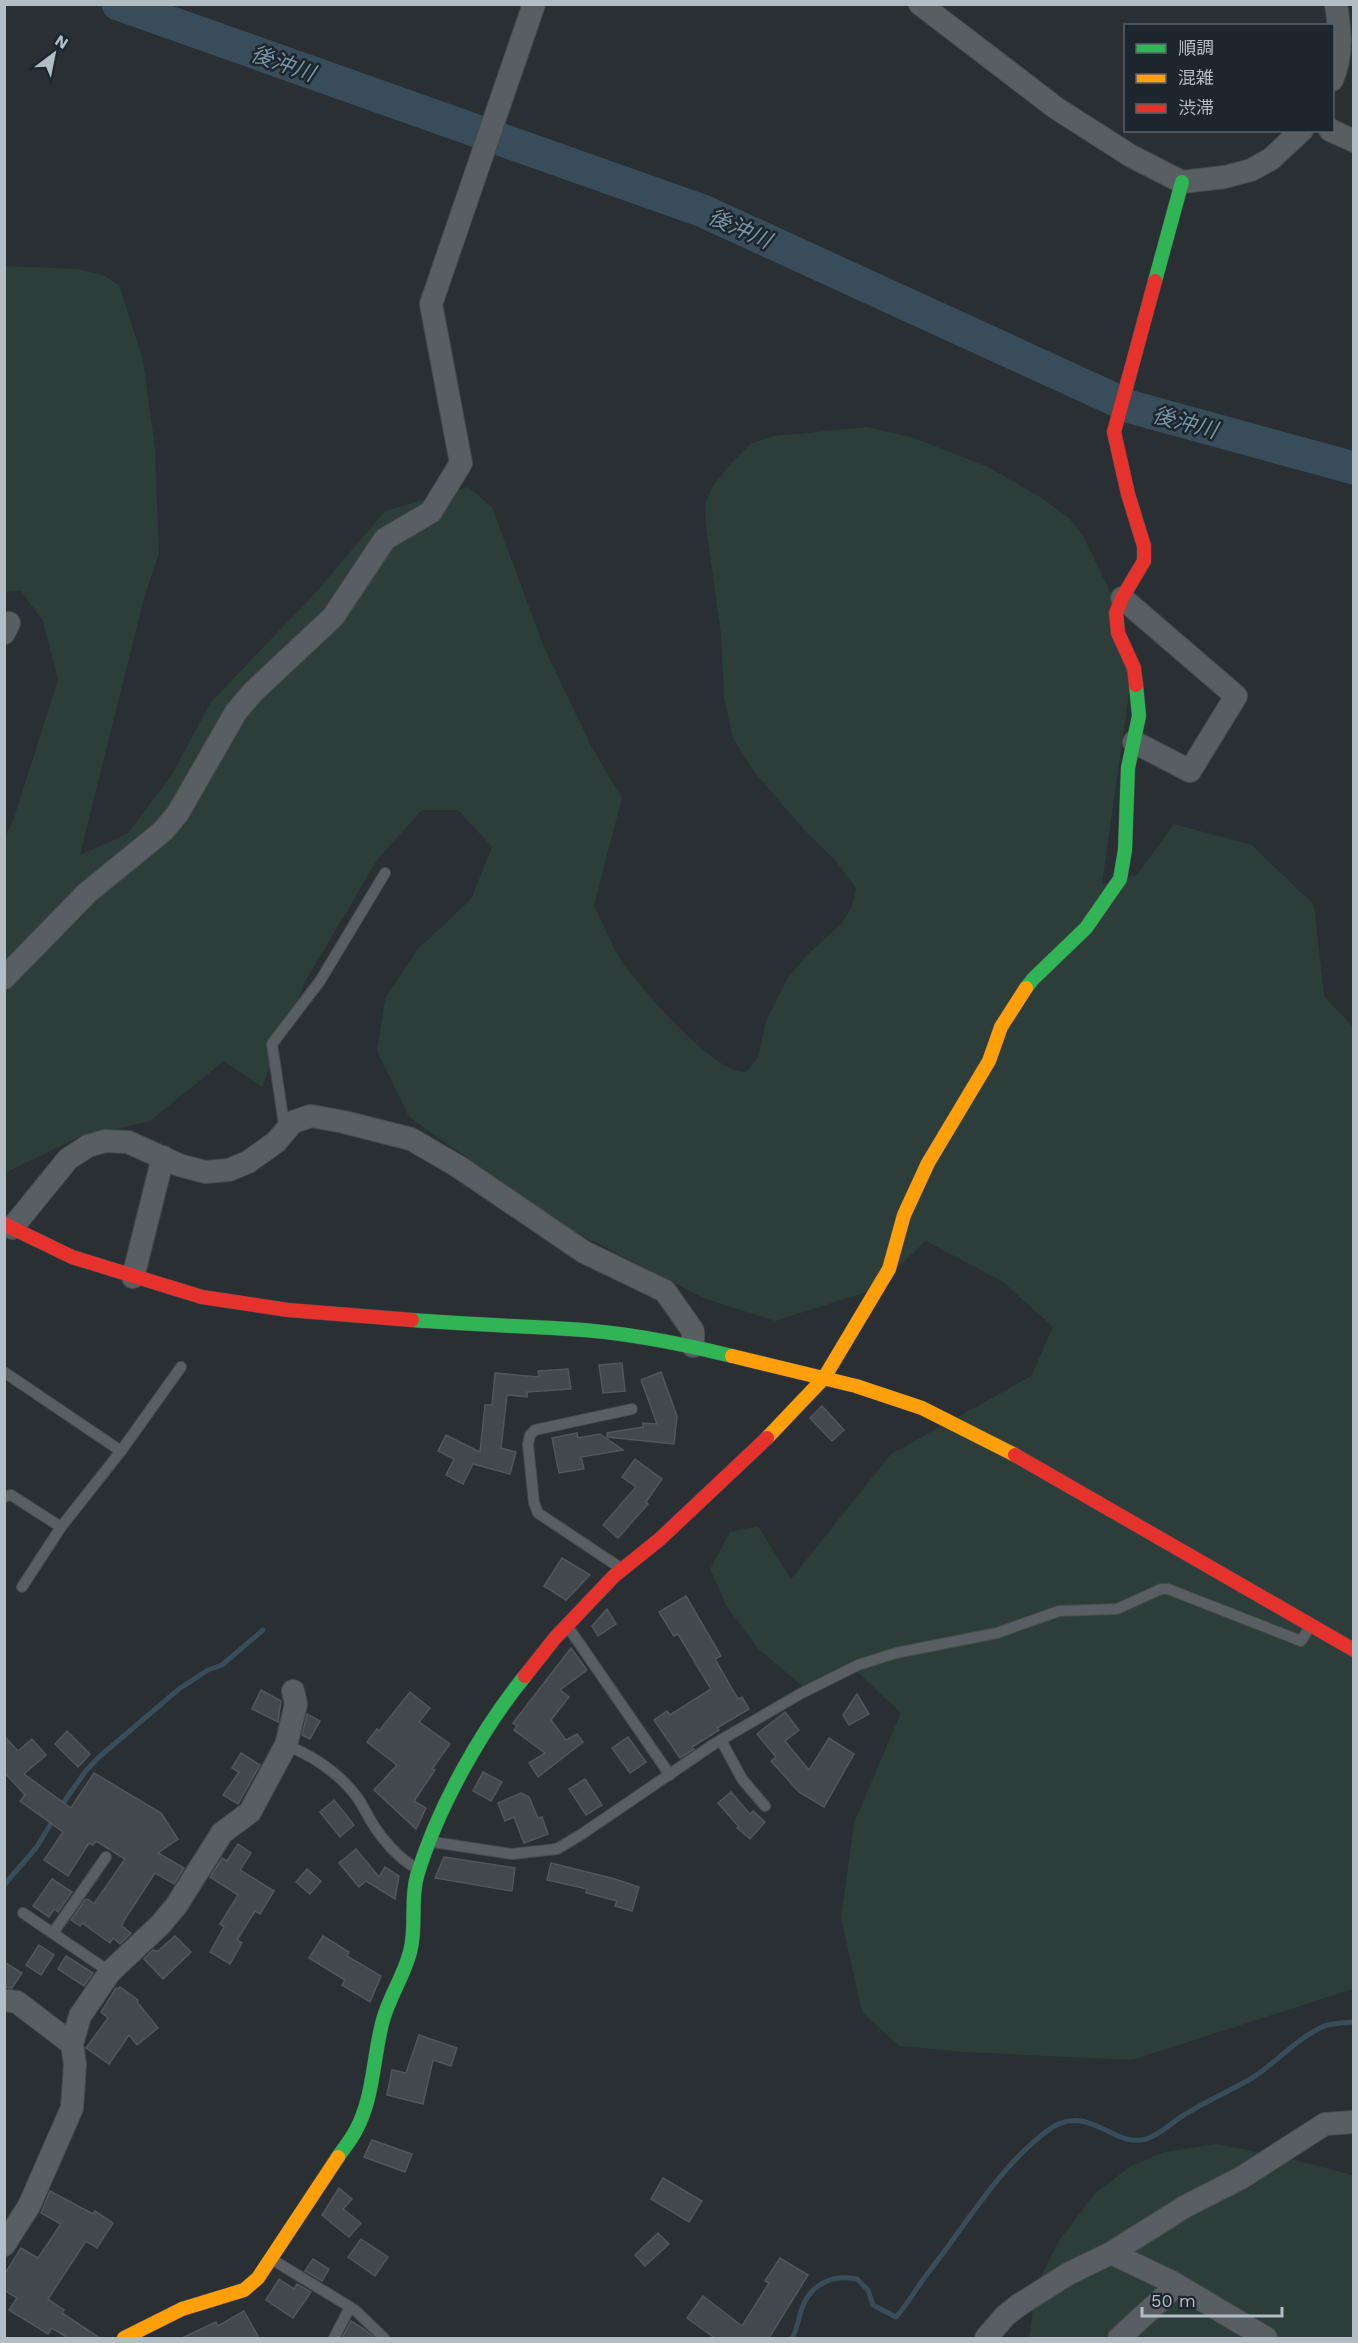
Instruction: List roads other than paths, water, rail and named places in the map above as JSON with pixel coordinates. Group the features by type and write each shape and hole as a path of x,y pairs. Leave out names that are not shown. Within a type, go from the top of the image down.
{"street":[{"path":"4,978 87,892 163,831 178,813 236,712 261,684 333,617 385,539 431,512 461,463 431,304 534,4"},
{"path":"920,4 1056,108 1131,156 1182,182 1225,177 1251,170 1272,159 1300,132"},
{"path":"1334,76 1338,67 1340,30 1336,4"},
{"path":"1334,132 1353,141"},
{"path":"124,2338 182,2309 244,2290 258,2278 357,2129 365,2111 383,2019 410,1953 414,1932 413,1895 419,1870 459,1777 491,1723 535,1663 567,1626 622,1570 660,1539 767,1438 824,1378 889,1269 904,1215 928,1163 989,1061 1001,1027 1033,979 1086,928 1119,879 1125,850 1128,768 1139,716 1134,668 1118,633 1116,613 1122,598 1144,561 1144,546 1128,494 1114,432 1182,182"},
{"path":"1122,598 1236,696 1190,771 1134,742"},
{"path":"693,1346 693,1330 664,1291 584,1252 459,1167 411,1139 311,1116 293,1122 276,1142 248,1162 229,1170 205,1172 179,1165 128,1142 105,1141 88,1146 68,1159 8,1226 72,1257 202,1297 288,1310 485,1326 570,1329 693,1346 824,1378 922,1408 1031,1462 1353,1650"},
{"path":"133,1277 163,1157"},
{"path":"4,2245 29,2206 72,2108 75,2065 72,2044 80,2016 110,1972 160,1925 176,1906 222,1833 250,1812 286,1745 296,1704 293,1691"},
{"path":"4,2000 17,2002 72,2044"},
{"path":"986,2338 1005,2316 1019,2305 1068,2274 1111,2253 1186,2206 1241,2178 1325,2124 1353,2122"},
{"path":"1111,2253 1177,2285 1266,2338"},
{"path":"1119,2338 1177,2285"}],"lane":[{"path":"285,1131 272,1044 320,981 384,873"},
{"path":"22,1587 61,1527 121,1451 181,1367"},
{"path":"4,1372 121,1451"},
{"path":"622,1570 538,1513 534,1503 528,1444 530,1436 535,1431 632,1409"},
{"path":"4,1497 11,1495 61,1527"},
{"path":"430,1842 512,1854 557,1849 721,1740 800,1694 871,1660 997,1633 1059,1611 1117,1609 1168,1589 1301,1641 1312,1624"},
{"path":"567,1626 670,1775"},
{"path":"721,1740 742,1779 765,1806"},
{"path":"286,1745 305,1753 338,1775 357,1797 372,1823 391,1846 410,1865 419,1870"},
{"path":"53,1933 106,1857"},
{"path":"23,1912 110,1972"},
{"path":"270,2258 350,2307 384,2338"},
{"path":"334,2338 350,2307"}],"waterway":[{"name":"後沖川","path":"118,4 703,211 1131,407 1354,468"},
{"path":"61,1806 85,1772 99,1757 179,1689 208,1670 222,1665 263,1630"},
{"path":"4,1885 36,1848 55,1817"},
{"path":"792,2338 809,2294 822,2283 838,2278 857,2279 868,2290 873,2305 896,2317 983,2198 1013,2162 1047,2131 1062,2123 1075,2121 1100,2127 1122,2138 1146,2139 1156,2135 1192,2110 1252,2078 1313,2032 1329,2025 1354,2022"}]}
